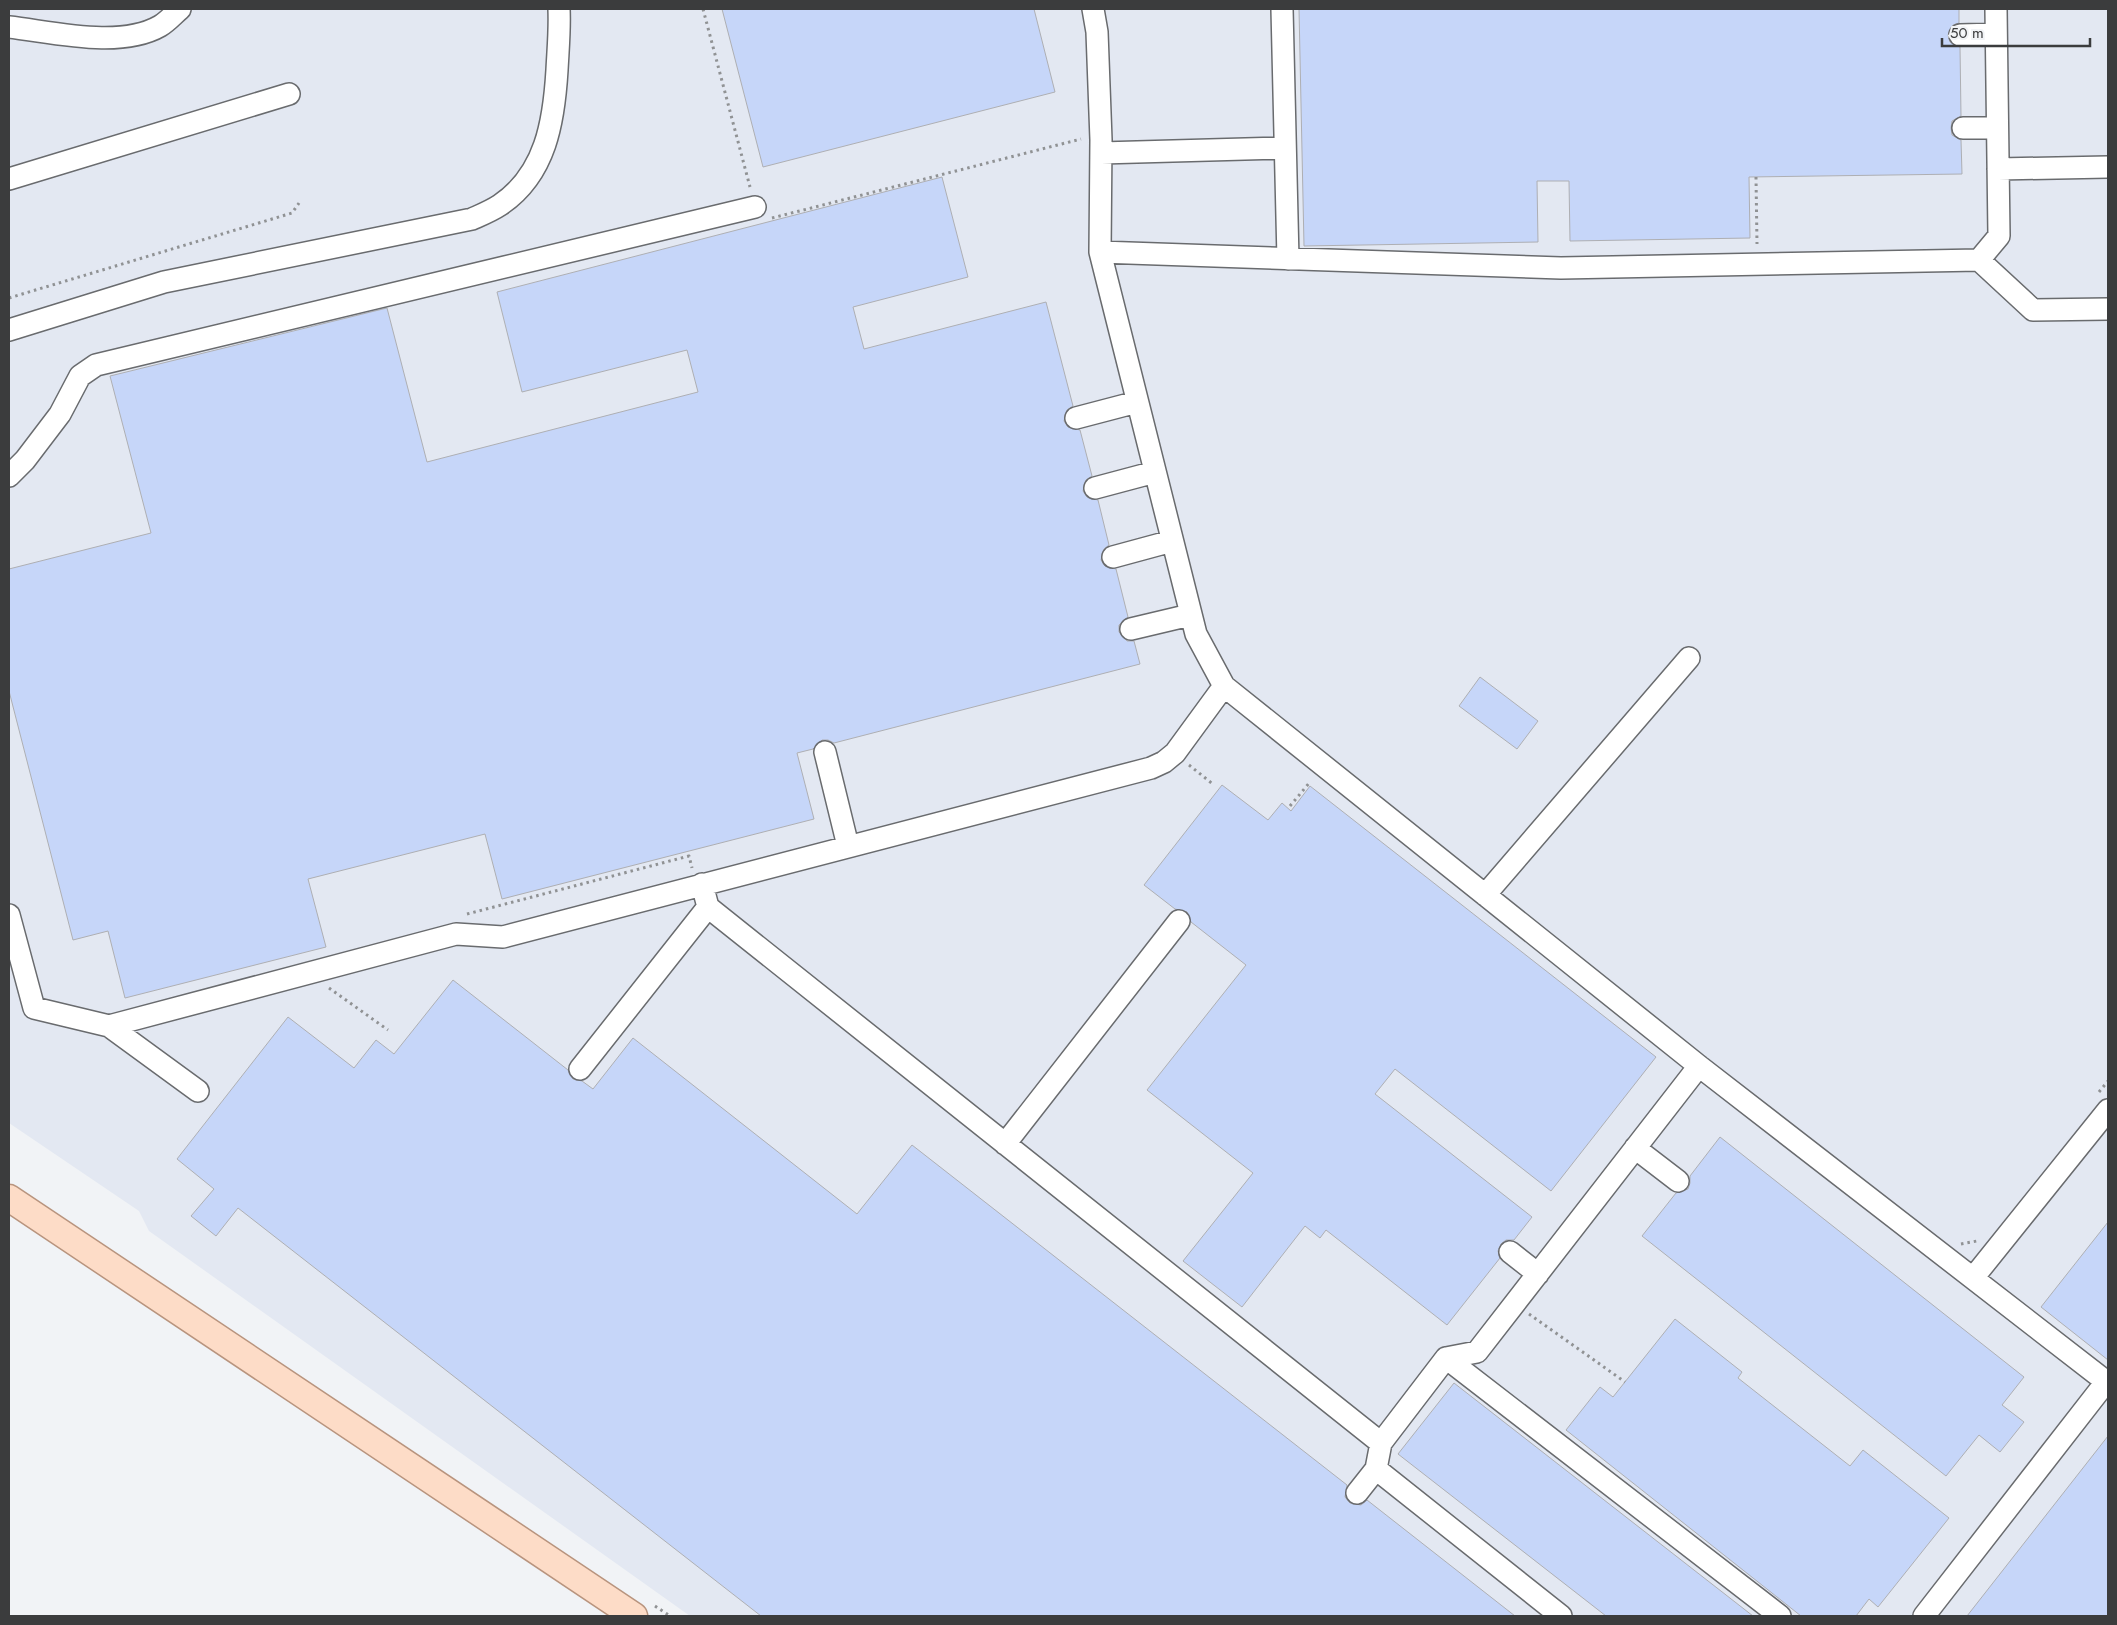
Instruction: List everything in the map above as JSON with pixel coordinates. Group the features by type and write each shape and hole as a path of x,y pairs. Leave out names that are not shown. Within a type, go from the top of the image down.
{"main road":[{"path":"9,1198 634,1616"}],"lane":[{"path":"9,27 97,38 131,36 160,26 180,9"},
{"path":"9,330 164,282 472,219 500,205 525,182 540,160 551,129 560,9"},
{"path":"1093,9 1096,32 1101,146 1100,252 1190,615 1196,634 1224,686 1699,1066 2107,1383 1924,1616"},
{"path":"1282,9 1288,260"},
{"path":"1979,260 1999,236 1996,9"},
{"path":"1960,35 1996,34"},
{"path":"9,179 289,94"},
{"path":"1963,128 1997,128"},
{"path":"1101,146 1286,148"},
{"path":"1998,169 2108,167"},
{"path":"9,476 25,460 60,414 80,376 96,365 755,207"},
{"path":"1100,252 1562,268 1979,260 2033,310 2108,309"},
{"path":"1076,418 1137,402"},
{"path":"1095,488 1155,472"},
{"path":"1113,557 1172,541"},
{"path":"1132,629 1190,615"},
{"path":"1485,895 1689,658"},
{"path":"109,1026 456,934 503,937 1151,768 1164,762 1175,753 1224,686"},
{"path":"825,752 848,846"},
{"path":"702,884 708,906 1381,1443"},
{"path":"580,1069 708,906"},
{"path":"9,915 34,1008 109,1026 198,1091"},
{"path":"1005,1144 1179,921"},
{"path":"1357,1493 1376,1469 1381,1443 1446,1358 1477,1352 1699,1066"},
{"path":"1973,1278 2108,1110"},
{"path":"1635,1148 1678,1181"},
{"path":"1510,1252 1538,1274"},
{"path":"1446,1358 1780,1616"},
{"path":"1376,1469 1561,1616"}],"path":[{"path":"703,9 759,221 1080,139 1101,146"},
{"path":"1756,177 1758,265"},
{"path":"9,298 292,214 299,203"},
{"path":"466,914 496,904 689,856"},
{"path":"1515,1303 1625,1382"}],"shaded area":[{"path":"9,9 2108,9 2108,1616 690,1616 149,1231 139,1211 9,1123"}],"building":[{"path":"722,9 1034,9 1055,92 763,167"},
{"path":"1299,9 1959,9 1959,23 1953,25 1948,35 1950,42 1960,47 1961,116 1952,121 1951,128 1952,135 1961,140 1962,174 1749,177 1750,238 1570,241 1569,181 1537,181 1538,242 1304,246"},
{"path":"942,177 968,277 853,307 864,349 1046,302 1073,406 1067,410 1064,421 1068,427 1080,430 1092,476 1086,480 1083,491 1087,497 1098,500 1109,545 1104,549 1101,560 1105,566 1116,569 1128,617 1119,625 1119,632 1127,641 1134,641 1140,664 834,743 822,740 813,749 797,753 814,819 502,899 485,834 308,879 326,947 125,998 108,931 73,940 9,691 9,569 151,533 110,376 387,308 427,462 698,392 687,350 522,392 497,292"},
{"path":"1480,677 1538,721 1517,749 1459,706"},
{"path":"1222,785 1268,820 1282,803 1291,811 1310,786 1656,1057 1551,1191 1395,1069 1375,1094 1532,1217 1514,1240 1506,1240 1501,1244 1498,1251 1500,1258 1447,1325 1326,1230 1320,1238 1305,1226 1242,1307 1183,1261 1253,1173 1147,1090 1246,965 1191,922 1187,912 1175,909 1144,885"},
{"path":"453,980 568,1070 573,1079 582,1081 593,1089 633,1038 857,1214 912,1145 1347,1485 1345,1497 1350,1503 1361,1505 1367,1500 1515,1616 761,1616 238,1208 216,1236 191,1216 214,1189 177,1159 288,1017 354,1068 376,1040 394,1054"},
{"path":"1720,1137 2024,1377 2002,1405 2024,1422 2000,1452 1979,1435 1946,1476 1642,1236 1676,1193 1688,1189 1690,1176"},
{"path":"2108,1222 2108,1360 2041,1307"},
{"path":"1675,1319 1742,1372 1738,1378 1850,1466 1863,1450 1949,1518 1878,1607 1869,1599 1856,1616 1801,1616 1566,1430 1600,1387 1613,1397"},
{"path":"1454,1383 1753,1616 1606,1616 1398,1454"},
{"path":"2108,1436 2108,1616 1967,1616"}]}
